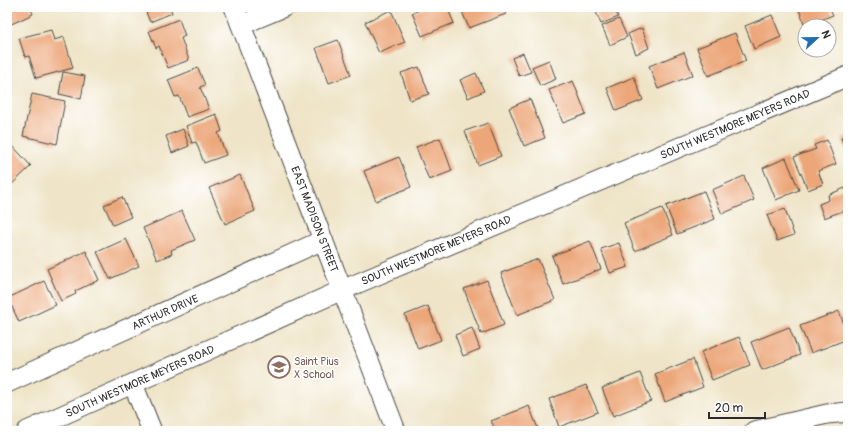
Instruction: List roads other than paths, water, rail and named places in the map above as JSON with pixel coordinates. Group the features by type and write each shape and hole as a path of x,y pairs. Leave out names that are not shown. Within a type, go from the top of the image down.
{"street":[{"name":"EAST MADISON STREET","path":"234,7 396,431"},
{"path":"241,25 284,7"},
{"name":"SOUTH WESTMORE MEYERS ROAD","path":"27,431 342,290 848,76"},
{"name":"ARTHUR DRIVE","path":"7,383 323,240"},
{"path":"133,384 152,431"},
{"path":"754,431 827,414 848,412"}],"place":[{"name":"Saint Pius X School","path":"279,367"}]}
